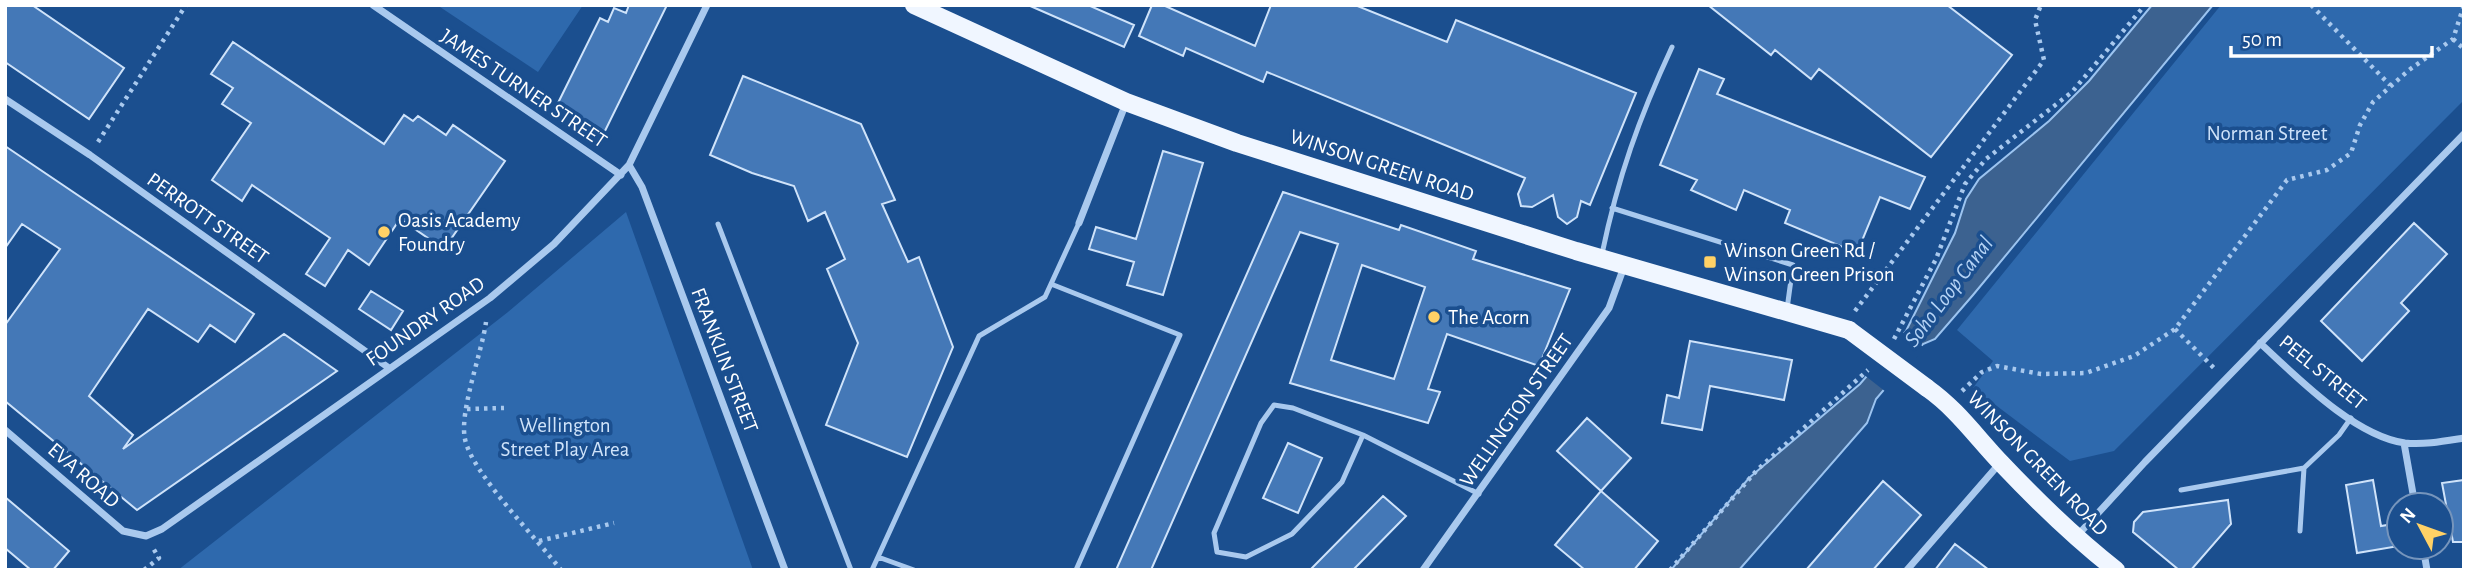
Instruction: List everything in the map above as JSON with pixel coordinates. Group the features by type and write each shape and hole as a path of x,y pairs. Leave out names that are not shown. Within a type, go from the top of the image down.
{"main road":[{"name":"WINSON GREEN ROAD","path":"914,5 1126,102 1249,147 1601,257 1846,328 1948,403 2001,463 2075,538 2116,570"}],"street":[{"name":"JAMES TURNER STREET","path":"373,5 621,175"},
{"name":"FOUNDRY ROAD","path":"146,536 180,517 490,298 554,244 629,165 707,5"},
{"name":"PERROTT STREET","path":"5,99 90,155 389,368"},
{"path":"1079,223 1126,102"},
{"path":"2075,538 2225,379 2464,134"},
{"name":"FRANKLIN STREET","path":"629,165 642,187 785,570"},
{"name":"WELLINGTON STREET","path":"1423,570 1609,308 1626,264"},
{"name":"PEEL STREET","path":"2260,343 2319,396 2368,429 2404,443 2464,438"},
{"name":"EVA ROAD","path":"5,430 123,531 146,536"},
{"path":"2404,443 2413,491"},
{"path":"1907,570 2001,463"}],"lane":[{"path":"1601,257 1612,208 1643,108 1672,47"},
{"path":"1612,208 1793,265 1787,313"},
{"path":"873,570 979,336 1045,297 1079,223"},
{"path":"718,224 851,570"},
{"path":"1051,285 1180,335 1076,570"},
{"path":"1363,435 1342,482 1292,534 1246,557 1217,552 1214,533 1261,424 1274,405 1293,408 1363,435 1479,494"},
{"path":"2181,490 2304,468 2339,435 2351,418"},
{"path":"2300,531 2304,468"},
{"path":"878,557 914,570"}],"path":[{"path":"90,155 186,5"},
{"path":"1846,328 2044,60 2035,20 2041,5"},
{"path":"1888,346 1897,335 1937,259 1965,184 1986,159 2072,92 2145,5"},
{"path":"2311,5 2390,85"},
{"path":"1948,403 1982,372 1997,366 2041,374 2086,373 2134,356 2175,329 2287,180 2327,170 2351,153 2360,125 2373,102 2390,85 2453,39 2464,5"},
{"path":"2453,39 2464,49"},
{"path":"1947,191 1965,184"},
{"path":"490,298 467,410 464,439 477,467 561,570"},
{"path":"2175,329 2225,379"},
{"path":"1670,570 1757,470 1870,367"},
{"path":"467,410 504,408"},
{"path":"539,541 614,523"}],"green space":[{"path":"437,5 583,5 538,72"},
{"name":"Norman Street","path":"2221,5 2464,5 2464,100 2114,451 2070,461 1973,388 1993,361 1957,330"},
{"name":"Wellington Street Play Area","path":"626,212 753,570 178,570 508,312"}],"water":[{"name":"Soho Loop Canal","path":"2152,5 2213,5 1973,295 1935,339 1923,344 1876,399 1867,423 1739,570 1671,570 1749,478 1860,384 1906,331 1955,233 1966,199 1979,179 2049,121 2089,81"}],"pier":[{"path":"1901,331 1925,348 1886,392 1863,374"}],"building":[{"path":"5,5 32,5 124,68 89,119 5,62"},
{"path":"629,5 667,5 602,137 557,105 600,18 608,22 614,8 626,13"},
{"path":"1028,5 1088,5 1134,25 1124,47"},
{"path":"1152,5 1163,5 1255,46 1271,5 1355,5 1447,42 1456,20 1636,93 1590,205 1581,201 1577,217 1567,224 1558,217 1553,195 1532,207 1521,206 1518,194 1525,178 1267,72 1263,82 1186,48 1183,56 1139,36"},
{"path":"1708,5 1947,5 2012,55 1931,157 1819,69 1811,79 1775,50 1771,55"},
{"path":"233,42 384,144 404,115 413,121 418,116 446,135 453,125 505,161 444,249 400,219 369,265 348,250 325,286 306,274 330,238 252,185 242,201 212,180 251,123 222,104 233,88 211,74"},
{"path":"1699,69 1724,79 1717,94 1925,177 1910,209 1880,197 1857,253 1785,223 1790,210 1744,190 1736,210 1691,190 1697,180 1660,165"},
{"path":"743,76 861,124 895,200 882,204 908,262 919,257 953,347 907,457 826,425 858,343 827,269 845,259 825,212 808,221 794,186 752,173 710,155"},
{"path":"5,146 254,314 235,342 210,325 198,342 148,309 89,396 133,435 123,449 284,334 337,371 137,510 5,401 5,325 60,249 22,224 5,248"},
{"path":"1163,151 1203,163 1163,295 1127,285 1134,262 1089,249 1096,227 1136,239"},
{"path":"1283,192 1399,230 1401,225 1476,251 1473,259 1570,289 1539,366 1447,334 1428,389 1440,392 1428,423 1290,383 1338,244 1300,232 1151,570 1116,570","holes":["1362,265 1425,287 1394,379 1331,360"]},
{"path":"2414,223 2447,254 2401,303 2409,311 2362,361 2321,321"},
{"path":"371,291 403,311 391,330 359,309"},
{"path":"1690,341 1792,360 1784,400 1710,386 1702,430 1662,423 1667,395 1679,398"},
{"path":"1587,418 1631,458 1601,491 1557,451"},
{"path":"1288,443 1322,458 1298,513 1263,498"},
{"path":"2373,480 2381,526 2385,525 2385,548 2357,553 2346,485"},
{"path":"2464,480 2464,542 2455,542 2455,491 2443,491 2442,483"},
{"path":"1883,481 1921,515 1873,570 1806,570"},
{"path":"1601,491 1658,541 1634,570 1585,570 1555,545"},
{"path":"1383,496 1406,516 1353,570 1310,570"},
{"path":"5,497 69,551 53,570 31,570 5,548"},
{"path":"2228,500 2231,524 2191,570 2179,570 2133,532 2134,522 2143,512"},
{"path":"1955,544 1989,570 1935,570"}],"place":[{"name":"Oasis Academy Foundry","path":"384,232"},
{"name":"Winson Green Rd / Winson Green Prison","path":"1710,262"},
{"name":"The Acorn","path":"1434,317"}]}
